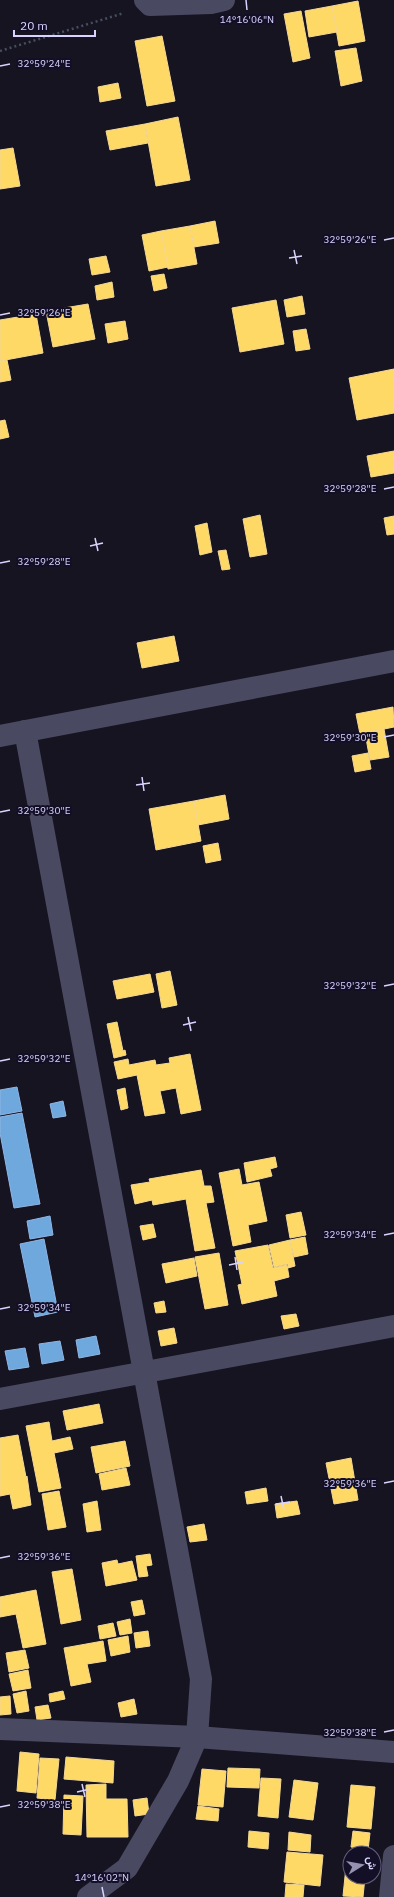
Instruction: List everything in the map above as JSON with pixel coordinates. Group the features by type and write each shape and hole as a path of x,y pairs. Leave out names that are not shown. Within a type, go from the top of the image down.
{"street":[{"path":"148,2 210,3 224,0"},
{"path":"0,736 394,661"},
{"path":"25,731 201,1678 197,1737 178,1781 127,1868 88,1897"},
{"path":"0,1399 394,1326"},
{"path":"0,1729 197,1737 394,1752"},
{"path":"390,1897 394,1856"}],"path":[{"path":"0,51 148,2"}],"building: سكن":[{"path":"358,1 365,41 339,46 332,6"},
{"path":"332,6 337,32 309,37 305,11"},
{"path":"301,11 310,58 293,62 284,14"},
{"path":"162,36 175,101 147,106 135,41"},
{"path":"356,48 362,81 341,86 335,51"},
{"path":"118,83 121,98 100,102 98,87"},
{"path":"178,117 190,180 156,186 145,124"},
{"path":"145,124 148,143 110,150 106,131"},
{"path":"13,148 20,186 0,189 0,150"},
{"path":"215,221 219,243 194,247 190,226"},
{"path":"190,226 197,264 168,269 161,231"},
{"path":"161,231 168,267 149,271 142,235"},
{"path":"106,256 110,272 92,275 89,259"},
{"path":"164,274 167,288 154,291 151,276"},
{"path":"112,282 114,297 97,300 95,286"},
{"path":"302,296 305,314 287,317 284,300"},
{"path":"276,300 284,344 240,352 232,308"},
{"path":"88,304 95,339 53,347 46,311"},
{"path":"36,314 43,353 0,361 0,320"},
{"path":"125,321 128,339 108,343 105,324"},
{"path":"306,329 310,349 296,351 293,331"},
{"path":"7,360 11,380 0,382 0,361"},
{"path":"394,369 394,413 357,420 349,378"},
{"path":"5,420 9,437 0,439 0,421"},
{"path":"394,451 394,473 371,477 367,456"},
{"path":"260,515 267,554 250,557 243,519"},
{"path":"394,516 394,534 387,535 384,518"},
{"path":"207,523 212,552 200,555 195,526"},
{"path":"226,550 230,569 222,570 218,551"},
{"path":"174,636 179,661 142,668 137,643"},
{"path":"393,707 394,727 360,734 356,714"},
{"path":"384,729 389,757 370,760 365,733"},
{"path":"368,753 371,769 355,772 352,756"},
{"path":"225,795 229,819 198,825 194,801"},
{"path":"194,801 201,841 156,850 149,809"},
{"path":"218,843 221,860 206,863 203,846"},
{"path":"170,971 177,1005 162,1008 156,974"},
{"path":"150,974 154,992 117,999 113,981"},
{"path":"117,1022 123,1051 125,1050 126,1055 114,1058 107,1024"},
{"path":"190,1054 201,1110 181,1114 176,1088 160,1091 165,1113 145,1116 137,1075 118,1079 114,1062 128,1059 129,1065 155,1060 156,1065 170,1063 169,1058"},
{"path":"125,1088 128,1108 121,1110 117,1090"},
{"path":"275,1157 277,1167 270,1169 272,1176 247,1182 244,1163"},
{"path":"239,1169 242,1185 259,1182 267,1221 248,1225 251,1242 233,1246 219,1173"},
{"path":"201,1170 204,1186 211,1186 214,1202 206,1203 215,1248 195,1251 186,1199 153,1205 152,1200 135,1204 131,1185 150,1182 149,1179"},
{"path":"301,1212 306,1235 290,1238 286,1215"},
{"path":"153,1224 156,1237 143,1240 140,1226"},
{"path":"305,1237 308,1254 294,1257 290,1240"},
{"path":"290,1240 295,1266 288,1268 288,1264 274,1267 269,1245"},
{"path":"268,1245 273,1268 287,1265 289,1277 274,1281 277,1296 242,1304 238,1285 242,1284 235,1251"},
{"path":"219,1253 228,1305 205,1309 195,1257"},
{"path":"194,1258 197,1276 166,1283 162,1264"},
{"path":"164,1301 166,1312 156,1313 154,1303"},
{"path":"296,1314 299,1326 284,1329 281,1316"},
{"path":"174,1328 177,1343 161,1346 158,1331"},
{"path":"99,1404 103,1423 67,1430 63,1411"},
{"path":"49,1422 52,1441 70,1437 73,1449 54,1453 61,1488 39,1492 26,1426"},
{"path":"18,1435 26,1477 27,1476 31,1505 13,1509 10,1494 0,1496 0,1438"},
{"path":"125,1441 130,1466 96,1473 91,1447"},
{"path":"351,1458 358,1500 334,1504 326,1463"},
{"path":"126,1468 130,1485 102,1490 99,1474"},
{"path":"266,1488 268,1501 247,1504 245,1492"},
{"path":"59,1491 66,1527 48,1530 42,1494"},
{"path":"97,1501 101,1530 87,1532 83,1504"},
{"path":"297,1501 300,1514 277,1518 275,1504"},
{"path":"204,1524 207,1540 190,1542 187,1527"},
{"path":"150,1554 152,1565 146,1566 148,1576 139,1577 136,1556"},
{"path":"117,1560 118,1564 132,1561 137,1580 106,1586 102,1563"},
{"path":"72,1569 81,1620 61,1624 52,1572"},
{"path":"36,1590 46,1644 23,1648 16,1614 0,1617 0,1597"},
{"path":"142,1600 145,1614 134,1616 131,1602"},
{"path":"130,1619 132,1633 120,1635 117,1622"},
{"path":"113,1623 116,1636 100,1639 98,1626"},
{"path":"148,1631 150,1646 136,1648 134,1633"},
{"path":"128,1636 130,1652 111,1656 108,1640"},
{"path":"103,1641 106,1661 87,1664 91,1682 71,1686 64,1648"},
{"path":"25,1650 29,1668 9,1672 6,1653"},
{"path":"28,1670 31,1688 13,1691 9,1674"},
{"path":"26,1691 29,1711 17,1713 13,1694"},
{"path":"63,1691 65,1699 50,1702 49,1694"},
{"path":"10,1696 11,1714 0,1715 0,1697"},
{"path":"134,1699 137,1714 121,1717 118,1703"},
{"path":"48,1705 51,1718 37,1720 35,1707"},
{"path":"20,1752 39,1754 36,1793 17,1791"},
{"path":"66,1757 114,1761 113,1783 64,1779"},
{"path":"40,1758 59,1759 55,1800 37,1798"},
{"path":"228,1768 260,1769 259,1788 227,1787"},
{"path":"202,1769 226,1771 223,1807 198,1805"},
{"path":"261,1778 281,1779 278,1818 258,1816"},
{"path":"294,1780 318,1783 313,1820 289,1817"},
{"path":"106,1784 106,1799 127,1799 128,1837 87,1837 86,1785"},
{"path":"351,1785 375,1787 371,1829 347,1827"},
{"path":"64,1795 83,1796 81,1835 63,1834"},
{"path":"147,1798 149,1814 135,1816 133,1800"},
{"path":"198,1806 219,1809 218,1821 196,1819"},
{"path":"249,1831 269,1833 268,1849 248,1847"},
{"path":"353,1831 370,1833 369,1845 351,1845"},
{"path":"289,1832 311,1835 310,1852 288,1850"},
{"path":"287,1852 323,1855 320,1886 284,1882"},
{"path":"286,1884 304,1885 303,1897 285,1897"},
{"path":"344,1885 364,1885 363,1897 343,1896"}],"building: مدارس":[{"path":"17,1087 22,1111 0,1115 0,1090"},
{"path":"63,1101 66,1116 53,1118 50,1104"},
{"path":"22,1113 40,1204 14,1208 0,1133 0,1117"},
{"path":"50,1216 53,1235 30,1239 27,1221"},
{"path":"44,1239 58,1312 35,1317 20,1244"},
{"path":"96,1336 100,1354 79,1358 76,1340"},
{"path":"60,1341 64,1360 42,1364 39,1344"},
{"path":"25,1348 29,1367 9,1370 5,1351"}]}
